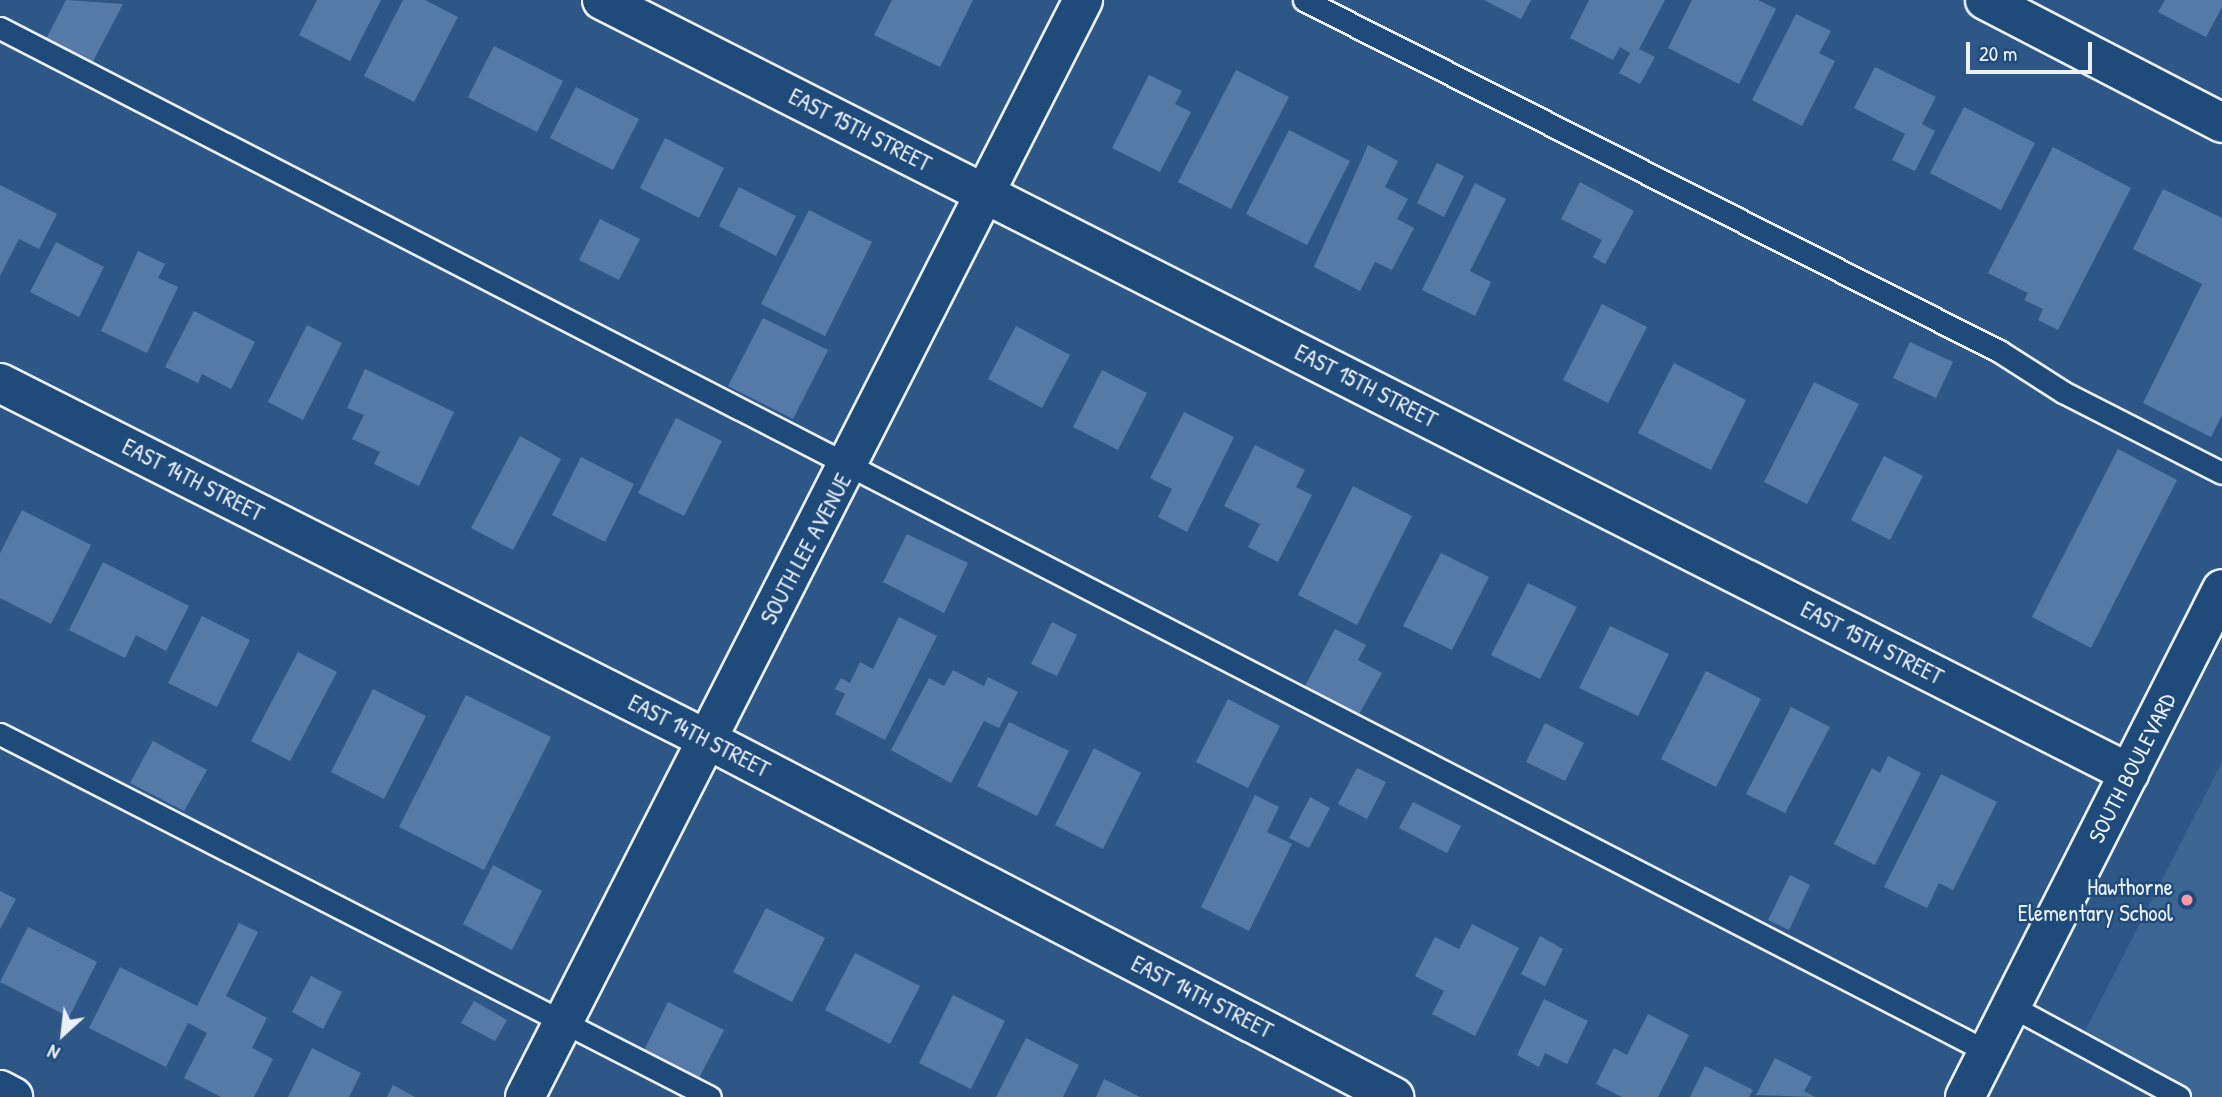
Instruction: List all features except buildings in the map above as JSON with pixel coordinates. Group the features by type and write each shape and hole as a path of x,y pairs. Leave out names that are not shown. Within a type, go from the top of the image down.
{"street":[{"name":"EAST 15TH STREET","path":"602,0 2129,773"},
{"name":"SOUTH LEE AVENUE","path":"525,1097 706,739 849,465 983,193 1083,0"},
{"path":"1984,0 2222,123"},
{"name":"EAST 14TH STREET","path":"0,383 706,739 1394,1097"},
{"name":"SOUTH BOULEVARD","path":"1965,1097 2222,589"},
{"path":"0,1090 13,1097"}],"lane":[{"path":"1304,0 1999,351 2063,392 2222,473"},
{"path":"0,28 1988,1052"},
{"path":"0,734 710,1097"},
{"path":"2011,1006 2179,1097"}],"shaded area":[{"name":"Hawthorne Elementary School","path":"2222,762 2222,1097 2191,1097 2082,1037"}],"place":[{"name":"Hawthorne Elementary School","path":"2187,900"}]}
